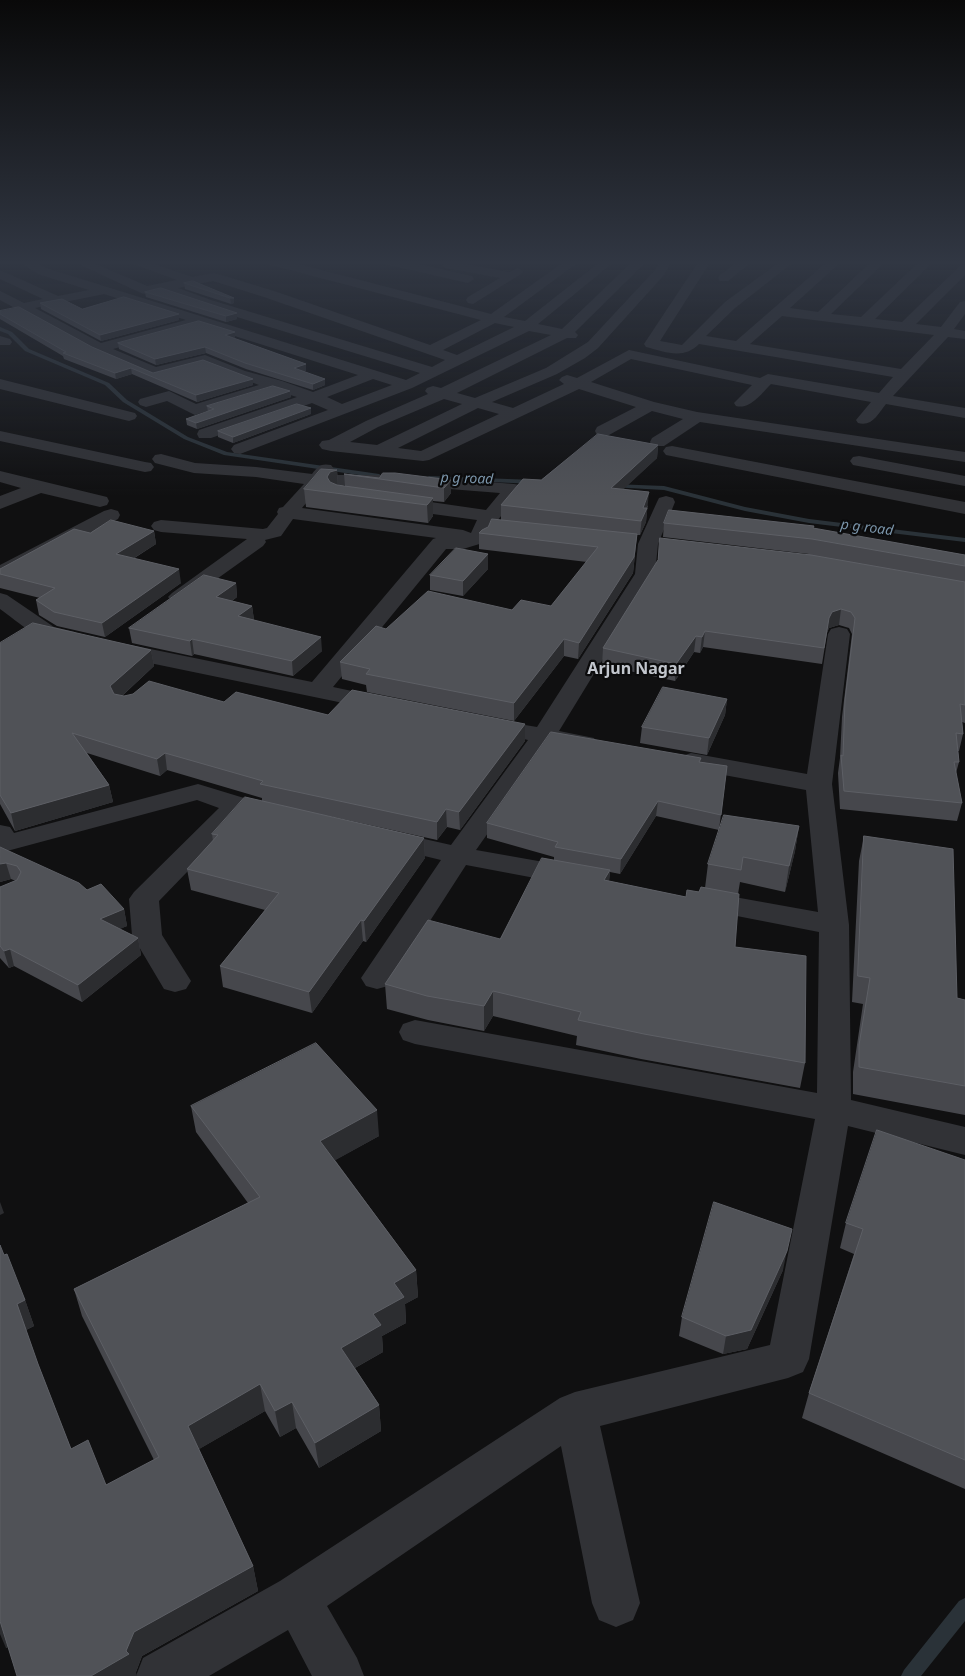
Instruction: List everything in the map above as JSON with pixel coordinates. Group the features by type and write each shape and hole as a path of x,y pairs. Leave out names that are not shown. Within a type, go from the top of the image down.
{"street":[{"path":"82,339 170,379"},
{"path":"99,348 130,339"},
{"path":"258,339 407,385 514,413"},
{"path":"326,339 434,372"},
{"path":"397,339 458,360"},
{"path":"430,351 453,339"},
{"path":"240,448 282,434 407,385 501,339"},
{"path":"161,526 262,535 274,532 286,512 315,483 335,450 372,424 442,394 554,339"},
{"path":"379,451 474,404 544,374 581,355 599,339"},
{"path":"282,434 335,450 379,451 423,456 579,383 610,371 629,354 651,344 654,339"},
{"path":"668,362 685,350 695,339"},
{"path":"703,339 904,374"},
{"path":"739,346 746,339"},
{"path":"864,420 904,374 938,339"},
{"path":"794,355 811,342"},
{"path":"651,344 685,350"},
{"path":"240,374 305,354"},
{"path":"629,354 763,383"},
{"path":"155,372 202,359 240,374 313,397 340,410"},
{"path":"610,371 659,376"},
{"path":"204,434 374,374"},
{"path":"544,374 650,406 770,429 800,433 957,437 965,457"},
{"path":"742,403 768,379 965,412"},
{"path":"0,384 129,416"},
{"path":"146,402 169,396 195,410 284,387"},
{"path":"184,424 284,387"},
{"path":"576,402 602,391"},
{"path":"603,432 650,406"},
{"path":"697,416 665,446 772,471 965,508"},
{"path":"770,429 781,416"},
{"path":"483,428 509,433"},
{"path":"772,471 800,433"},
{"path":"0,436 153,463 256,472 315,483 356,498"},
{"path":"859,461 965,481"},
{"path":"0,476 106,508 0,573"},
{"path":"315,483 399,480 514,489 484,526 463,544 440,543 317,691"},
{"path":"2,500 39,488"},
{"path":"375,500 484,526"},
{"path":"377,978 458,855 544,736 645,574 648,544 666,502"},
{"path":"286,512 484,526 541,532"},
{"path":"163,609 256,542"},
{"path":"0,599 46,632 174,662 402,708"},
{"path":"100,645 132,631"},
{"path":"161,1676 297,1598 575,1412 788,1359 834,1110 834,926 819,784 839,634"},
{"path":"154,680 174,662"},
{"path":"506,728 613,748"},
{"path":"662,756 819,784"},
{"path":"0,833 7,843 198,792 237,805 294,818"},
{"path":"175,981 147,935 144,899 237,805"},
{"path":"362,833 458,855 593,880"},
{"path":"680,896 834,926"},
{"path":"415,1032 834,1110 965,1141"},
{"path":"575,1412 616,1603"},
{"path":"297,1598 339,1676"}],"building":[{"path":"44,339 78,339 153,373 203,360 253,379 196,395 131,368 115,373 63,353 66,352"},
{"path":"132,339 237,339 306,364 294,368 325,379 313,384 245,363 205,347 155,359 118,343"},
{"path":"273,386 290,391 196,423 186,419 214,409 207,406"},
{"path":"297,404 311,408 233,437 218,431"},
{"path":"598,434 658,445 611,488 649,492 643,508 647,508 641,521 501,505 523,479 541,480"},
{"path":"321,469 337,470 330,472 327,477 330,482 337,485 433,498 427,505 304,489"},
{"path":"383,473 451,480 444,488 344,474 379,478"},
{"path":"669,510 814,526 813,528 965,555 965,566 812,539 664,523"},
{"path":"492,519 637,534 634,557 579,643 564,639 514,703 366,674 370,669 340,662 376,626 386,629 428,591 512,610 521,600 551,606 598,547 479,533 488,527"},
{"path":"111,520 154,531 116,554 179,569 102,623 54,612 36,600 55,588 0,574 0,569 74,529 90,533"},
{"path":"660,538 811,555 965,582 965,705 960,704 963,734 956,733 959,762 954,762 962,803 844,791 841,755 843,756 845,700 855,618 851,612 841,609 832,612 829,618 824,648 705,631 702,637 696,636 676,664 603,648 658,560"},
{"path":"456,548 488,554 463,581 430,575"},
{"path":"204,575 236,583 216,597 252,606 238,616 321,637 292,661 192,639 190,641 129,628"},
{"path":"33,623 151,650 110,686 114,694 124,696 133,694 149,681 224,702 236,692 328,715 352,690 525,724 459,812 446,809 437,822 260,784 263,781 165,753 157,759 72,733 109,785 11,813 0,795 0,643"},
{"path":"663,687 727,699 709,738 642,727"},
{"path":"551,732 701,758 699,762 727,766 721,815 658,801 621,859 555,847 558,842 487,823"},
{"path":"245,797 424,838 364,921 361,920 309,992 220,966 279,893 187,869 218,835 212,834"},
{"path":"724,815 799,826 789,866 743,857 741,870 708,864"},
{"path":"864,836 953,849 957,998 965,1000 965,1086 859,1067 859,1045 870,978 858,976"},
{"path":"0,847 79,883 87,890 101,884 124,909 100,919 138,938 78,985 10,949 4,951 0,946 0,887 17,880 21,872 17,866 6,863 0,864"},
{"path":"542,858 610,870 604,880 686,897 687,890 699,892 701,887 739,894 735,947 806,956 805,1063 578,1020 581,1012 493,991 484,1006 427,996 385,984 428,920 500,939"},
{"path":"316,1043 377,1110 320,1141 416,1270 394,1283 404,1297 373,1314 381,1325 341,1348 379,1405 315,1443 292,1402 275,1411 260,1384 188,1426 253,1566 134,1632 126,1651 129,1654 91,1676 17,1676 0,1621 0,1245 4,1255 7,1254 25,1300 17,1304 71,1449 88,1440 106,1485 159,1457 74,1289 260,1197 191,1106"},
{"path":"877,1130 965,1160 965,1460 809,1393 863,1229 846,1223"},
{"path":"714,1202 792,1229 787,1251 751,1330 726,1336 682,1317"}],"waterway":[{"name":"p g road","path":"16,339 27,350 107,384 125,401 186,438 226,454 379,476"},
{"name":"p g road","path":"429,478 534,482"},
{"name":"p g road","path":"613,486 664,488 745,509 809,521 965,540"},
{"name":"p g road","path":"910,1676 965,1607"}],"district":[{"name":"Arjun Nagar","path":"636,669"}]}
